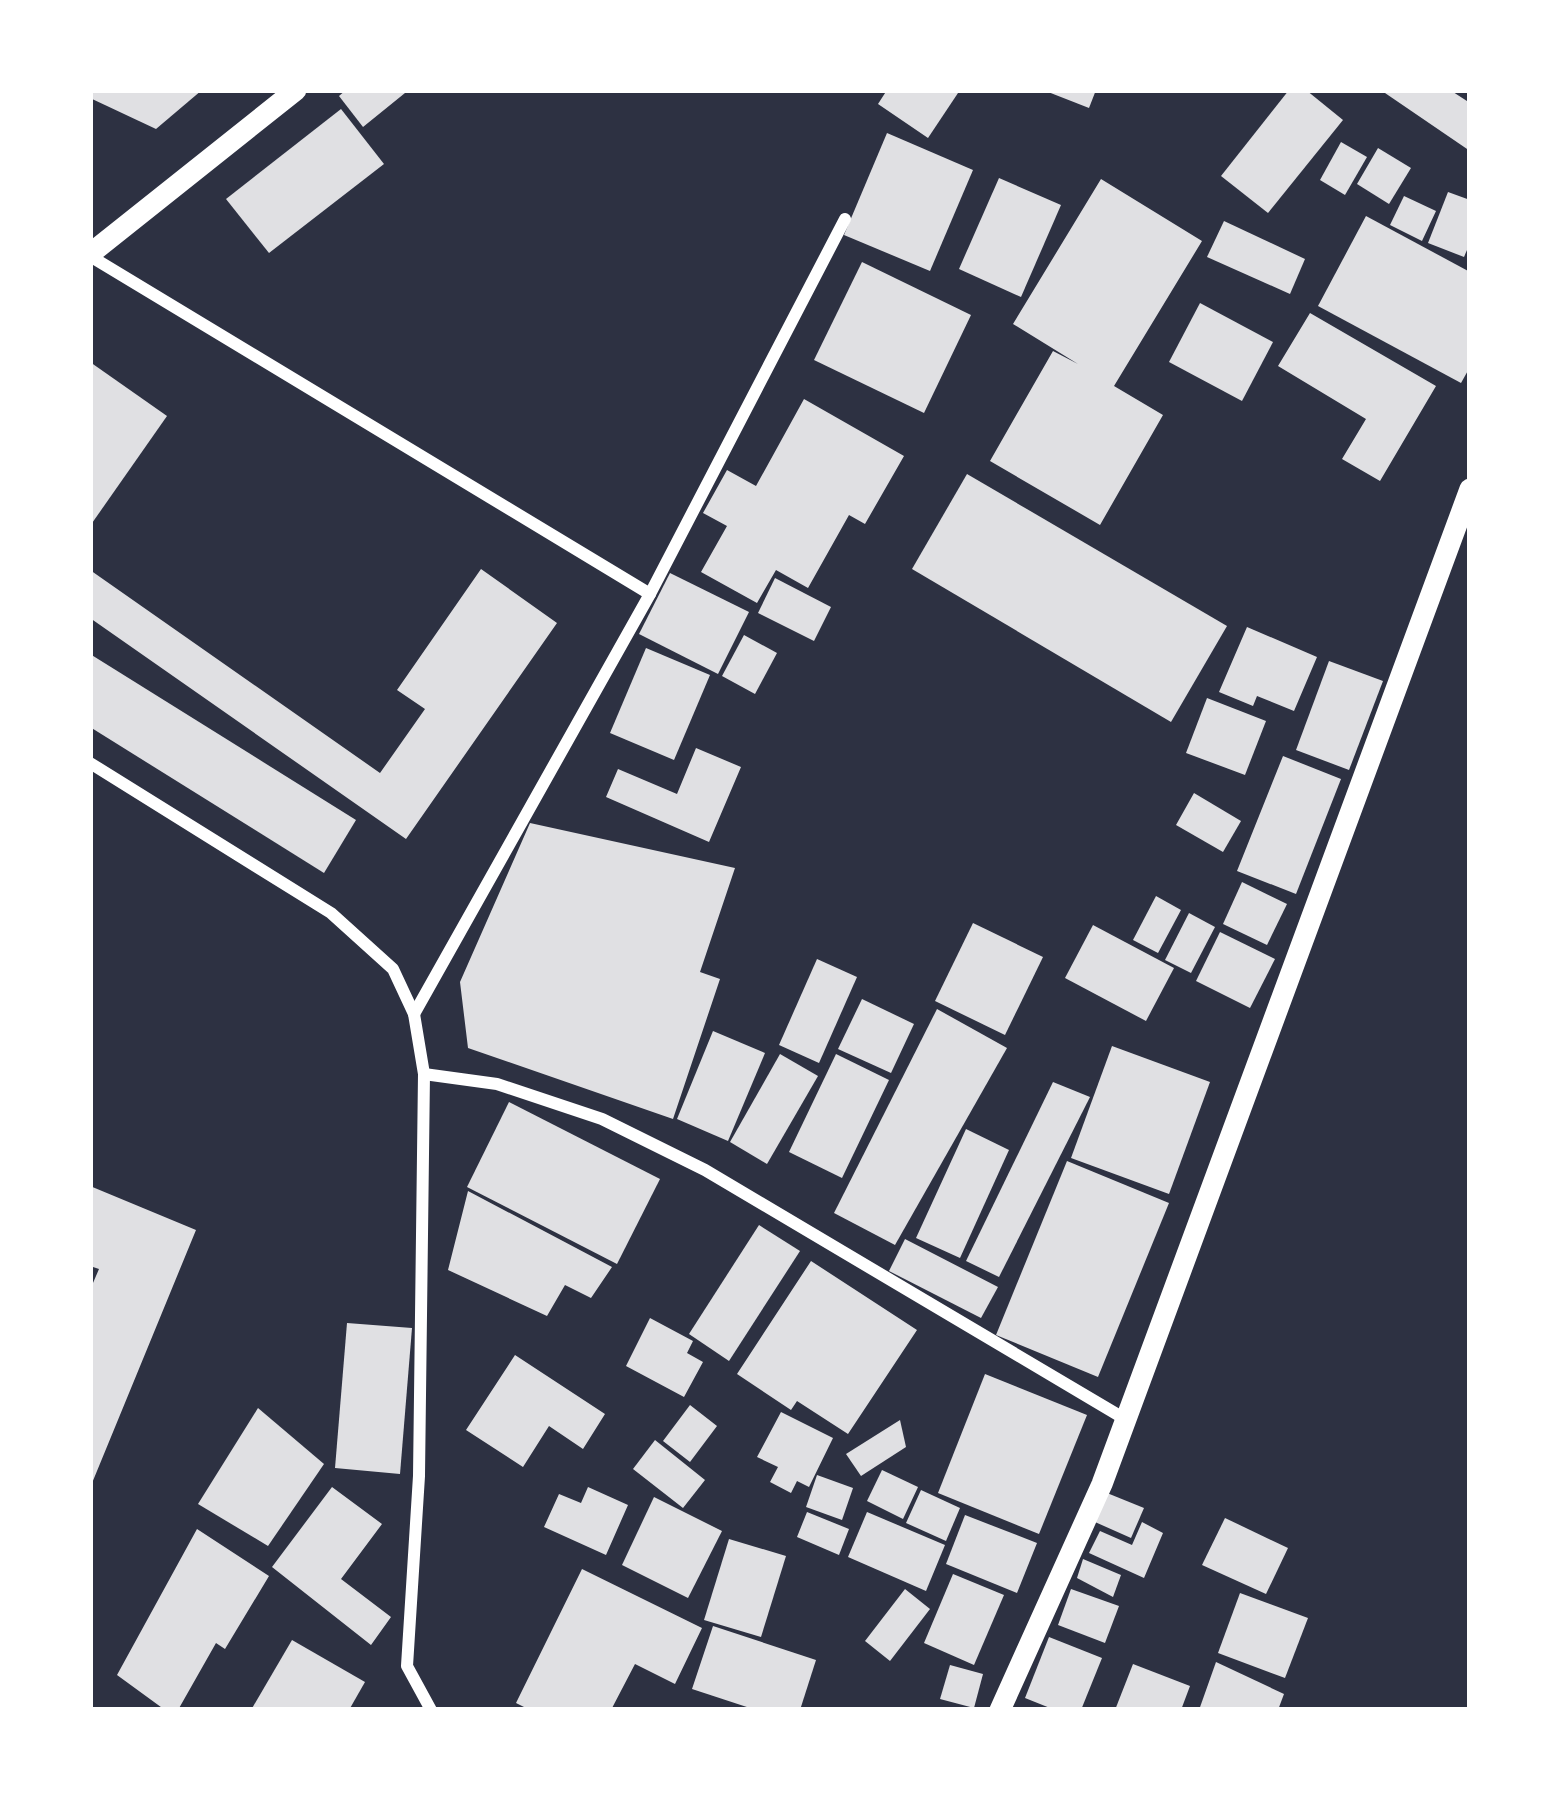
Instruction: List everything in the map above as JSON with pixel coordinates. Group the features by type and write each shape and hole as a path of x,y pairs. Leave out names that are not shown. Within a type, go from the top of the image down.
{"street":[{"path":"296,90 90,255 650,594"},
{"path":"414,1014 650,594 845,219"},
{"path":"1000,1710 1102,1484 1470,489"},
{"path":"90,763 331,913 393,969 414,1014 424,1074 418,1476 407,1666 431,1710"},
{"path":"424,1074 497,1084 602,1119 705,1170 1125,1419"}],"building":[{"path":"90,90 202,90 156,129 90,98"},
{"path":"346,90 405,93 363,127 339,96"},
{"path":"887,90 960,90 928,138 878,104"},
{"path":"1043,90 1096,90 1089,108"},
{"path":"1289,90 1306,90 1343,120 1268,213 1221,176"},
{"path":"1450,90 1470,103 1470,151 1385,93"},
{"path":"341,109 384,164 269,253 226,199"},
{"path":"887,133 973,170 930,271 844,235"},
{"path":"1341,142 1367,157 1345,195 1320,180"},
{"path":"1378,148 1411,168 1389,204 1357,184"},
{"path":"999,178 1061,205 1021,297 959,269"},
{"path":"1101,179 1202,241 1114,386 1163,415 1100,525 990,461 1053,351 1078,364 1013,324"},
{"path":"1448,192 1470,200 1470,243 1464,257 1428,243"},
{"path":"1404,196 1436,211 1422,241 1390,225"},
{"path":"1366,216 1470,272 1470,367 1461,383 1318,306"},
{"path":"1224,221 1305,259 1290,294 1207,257"},
{"path":"862,262 971,315 924,413 814,360"},
{"path":"1200,303 1273,342 1242,401 1169,362"},
{"path":"1310,313 1436,386 1380,481 1342,459 1366,419 1278,366"},
{"path":"90,362 167,416 90,526"},
{"path":"804,399 904,456 865,524 849,515 808,588 776,570 757,603 701,572 727,526 703,513 727,470 756,486"},
{"path":"967,474 1227,626 1171,722 912,569"},
{"path":"481,569 557,623 406,839 90,618 90,570 380,773 425,709 397,690"},
{"path":"670,573 749,612 718,674 639,634"},
{"path":"775,578 831,607 814,641 758,613"},
{"path":"1247,627 1317,657 1294,711 1257,696 1253,706 1219,692"},
{"path":"744,635 777,653 755,694 722,676"},
{"path":"646,648 710,675 674,760 610,733"},
{"path":"90,654 356,820 324,873 90,727"},
{"path":"1329,661 1383,681 1349,770 1296,750"},
{"path":"1207,698 1266,721 1245,775 1186,753"},
{"path":"696,748 741,767 709,842 606,797 618,769 677,794"},
{"path":"1283,756 1341,779 1296,894 1237,871"},
{"path":"1194,793 1241,821 1223,852 1176,825"},
{"path":"530,823 735,868 700,972 720,979 673,1119 468,1048 460,982"},
{"path":"1242,882 1287,904 1267,945 1223,924"},
{"path":"1156,896 1181,910 1158,953 1133,940"},
{"path":"1189,913 1215,927 1191,973 1165,960"},
{"path":"973,923 1043,957 1005,1035 935,1001"},
{"path":"1093,925 1174,968 1146,1021 1065,978"},
{"path":"1220,932 1275,959 1250,1008 1196,981"},
{"path":"817,959 857,977 819,1063 779,1045"},
{"path":"862,999 914,1024 891,1073 838,1049"},
{"path":"937,1009 1007,1048 895,1245 834,1213"},
{"path":"713,1031 765,1053 728,1141 677,1119"},
{"path":"1112,1046 1210,1082 1169,1194 1071,1158"},
{"path":"780,1054 818,1076 767,1164 730,1142"},
{"path":"836,1054 889,1080 842,1178 789,1152"},
{"path":"1053,1082 1090,1097 999,1277 966,1261"},
{"path":"509,1102 660,1179 617,1264 467,1187"},
{"path":"966,1129 1009,1150 960,1258 916,1238"},
{"path":"1067,1161 1169,1203 1098,1377 996,1335"},
{"path":"90,1186 196,1230 90,1488 90,1290 99,1269 90,1266"},
{"path":"468,1191 612,1267 591,1298 565,1285 547,1316 448,1270"},
{"path":"759,1225 800,1251 729,1361 689,1334"},
{"path":"905,1239 998,1287 981,1318 889,1271"},
{"path":"811,1261 917,1330 848,1434 797,1401 791,1410 737,1374"},
{"path":"650,1318 693,1341 687,1353 703,1362 684,1397 626,1366"},
{"path":"347,1323 412,1328 400,1474 335,1468"},
{"path":"515,1355 605,1414 583,1449 549,1426 523,1467 466,1430"},
{"path":"985,1374 1087,1415 1039,1534 938,1493"},
{"path":"690,1405 717,1426 690,1462 663,1441"},
{"path":"258,1408 324,1464 268,1546 198,1504"},
{"path":"781,1412 833,1438 809,1487 797,1481 791,1493 770,1482 778,1467 757,1457"},
{"path":"900,1420 906,1447 861,1476 846,1454"},
{"path":"655,1440 705,1480 683,1508 633,1469"},
{"path":"882,1470 918,1487 903,1519 867,1501"},
{"path":"817,1475 853,1488 842,1520 806,1507"},
{"path":"332,1487 382,1524 341,1579 391,1617 371,1645 272,1567"},
{"path":"588,1487 628,1505 606,1555 544,1527 559,1494 581,1503"},
{"path":"921,1490 960,1508 946,1541 906,1523"},
{"path":"1107,1493 1144,1508 1131,1538 1095,1522"},
{"path":"654,1497 722,1531 688,1598 622,1565"},
{"path":"807,1512 849,1529 839,1555 797,1537"},
{"path":"867,1512 945,1545 926,1591 848,1557"},
{"path":"965,1515 1037,1543 1017,1593 946,1564"},
{"path":"1225,1518 1288,1548 1266,1594 1202,1565"},
{"path":"1142,1522 1163,1533 1144,1578 1089,1553 1100,1531 1132,1545"},
{"path":"197,1529 269,1576 225,1649 216,1643 178,1710 165,1710 117,1675"},
{"path":"729,1539 786,1556 761,1637 704,1620"},
{"path":"1083,1559 1121,1575 1113,1597 1077,1578"},
{"path":"582,1569 702,1628 675,1684 635,1664 611,1710 530,1710 516,1703"},
{"path":"953,1574 1004,1595 974,1665 924,1643"},
{"path":"905,1589 930,1609 890,1661 865,1641"},
{"path":"1071,1589 1119,1606 1105,1643 1058,1625"},
{"path":"1240,1593 1308,1618 1285,1678 1218,1653"},
{"path":"713,1626 816,1660 800,1710 756,1710 692,1689"},
{"path":"1049,1637 1102,1658 1081,1710 1055,1710 1025,1698"},
{"path":"292,1640 365,1682 349,1710 251,1710"},
{"path":"1216,1662 1284,1694 1278,1710 1199,1710"},
{"path":"1133,1664 1190,1686 1181,1710 1115,1710"},
{"path":"950,1665 983,1674 974,1708 940,1699"}]}
